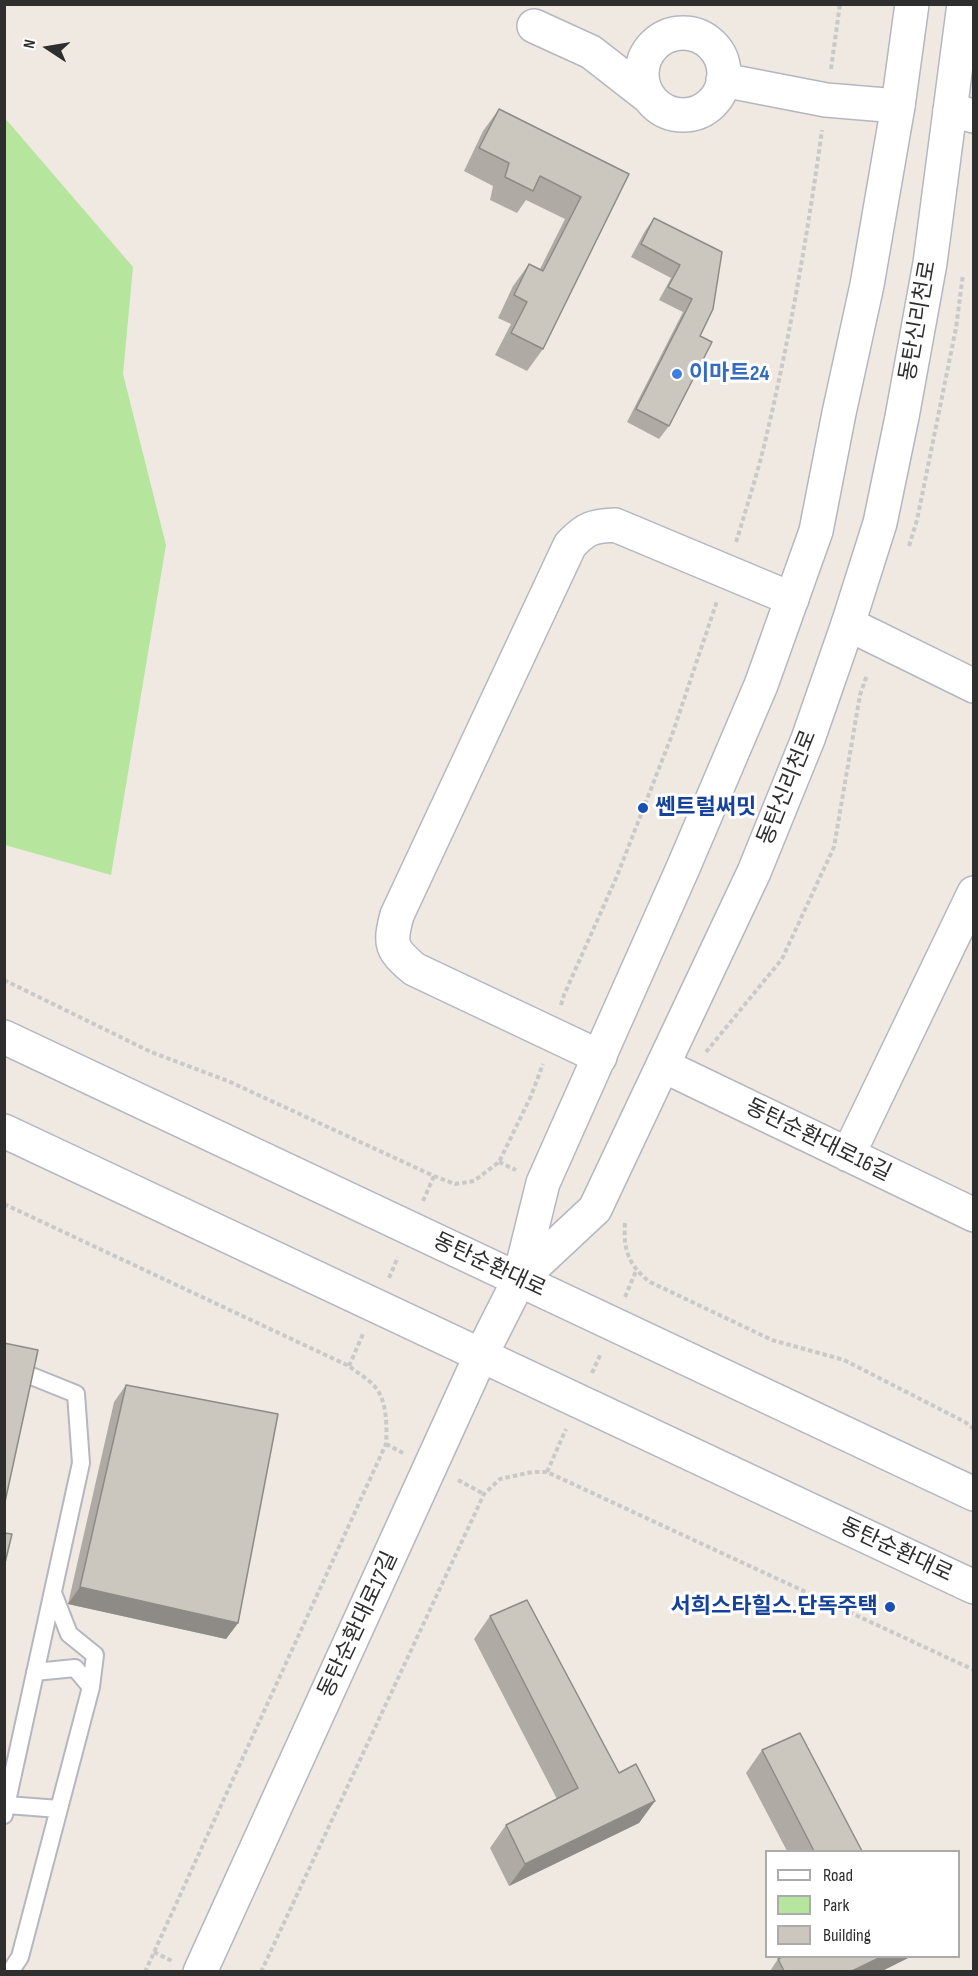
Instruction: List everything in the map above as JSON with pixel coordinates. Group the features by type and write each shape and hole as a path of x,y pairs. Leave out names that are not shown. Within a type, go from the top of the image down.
{"main road":[{"path":"519,1280 543,1183 683,868 761,685 816,531 867,285 898,106 912,4"},
{"name":"동탄신리천로","path":"519,1280 595,1209 754,872 808,739 880,523 930,263 962,113 964,4"},
{"path":"534,26 591,52 659,107 672,113 686,115 699,112 711,104 719,93 723,80 723,66 711,44 688,33 675,34 663,39 653,47 642,71 644,85 650,98"},
{"path":"591,52 625,56 653,47"},
{"path":"723,80 826,100 962,113"},
{"path":"600,1057 414,969 396,953 392,935 398,915 570,545 581,533 595,526 615,525 792,599"},
{"path":"848,624 974,686"},
{"path":"848,1155 974,893"},
{"name":"동탄순환대로","path":"4,1037 974,1494"},
{"name":"동탄순환대로16길","path":"664,1066 974,1215"},
{"name":"동탄순환대로","path":"4,1131 974,1587"},
{"name":"동탄순환대로17길","path":"200,1971 481,1355 519,1280"}],"lane":[{"path":"4,1365 76,1394 81,1463 6,1810 58,1809"},
{"path":"10,1971 20,1957 91,1687 96,1654 69,1634 53,1593"},
{"path":"35,1672 75,1668 91,1687"}],"path":[{"path":"4,980 151,1053 228,1081 455,1184 474,1181 499,1162"},
{"path":"349,1366 434,1176"},
{"path":"4,1204 349,1366 376,1388 384,1407 387,1425 386,1444 144,1971"},
{"path":"625,1224 624,1244 636,1271 651,1282 772,1341 844,1360 965,1422 974,1429"},
{"path":"261,1971 484,1494 500,1479 532,1472 547,1472 974,1670"}],"green space":[{"path":"4,117 133,267 123,374 166,545 111,875 5,845"}],"building":[{"path":"499,109 629,174 543,349 511,333 527,302 514,295 529,264 543,271 581,197 540,176 533,191 505,177 509,163 479,148"},
{"path":"654,218 722,252 713,309 700,336 712,342 669,426 636,409 692,299 668,287 680,265 641,244"},
{"path":"4,1343 38,1350 5,1502 4,1502"},
{"path":"126,1385 278,1414 238,1623 80,1587"},
{"path":"4,1533 12,1534 4,1567"},
{"path":"527,1600 619,1773 636,1764 655,1801 525,1864 506,1825 578,1788 490,1616"},
{"path":"800,1733 861,1850 813,1850 762,1750"},
{"path":"879,1958 852,1971 784,1971 778,1959"}],"place":[{"name":"이마트24","path":"677,374"},
{"name":"쎈트럴써밋","path":"643,808"},
{"name":"서희스타힐스.단독주택","path":"890,1607"}]}
